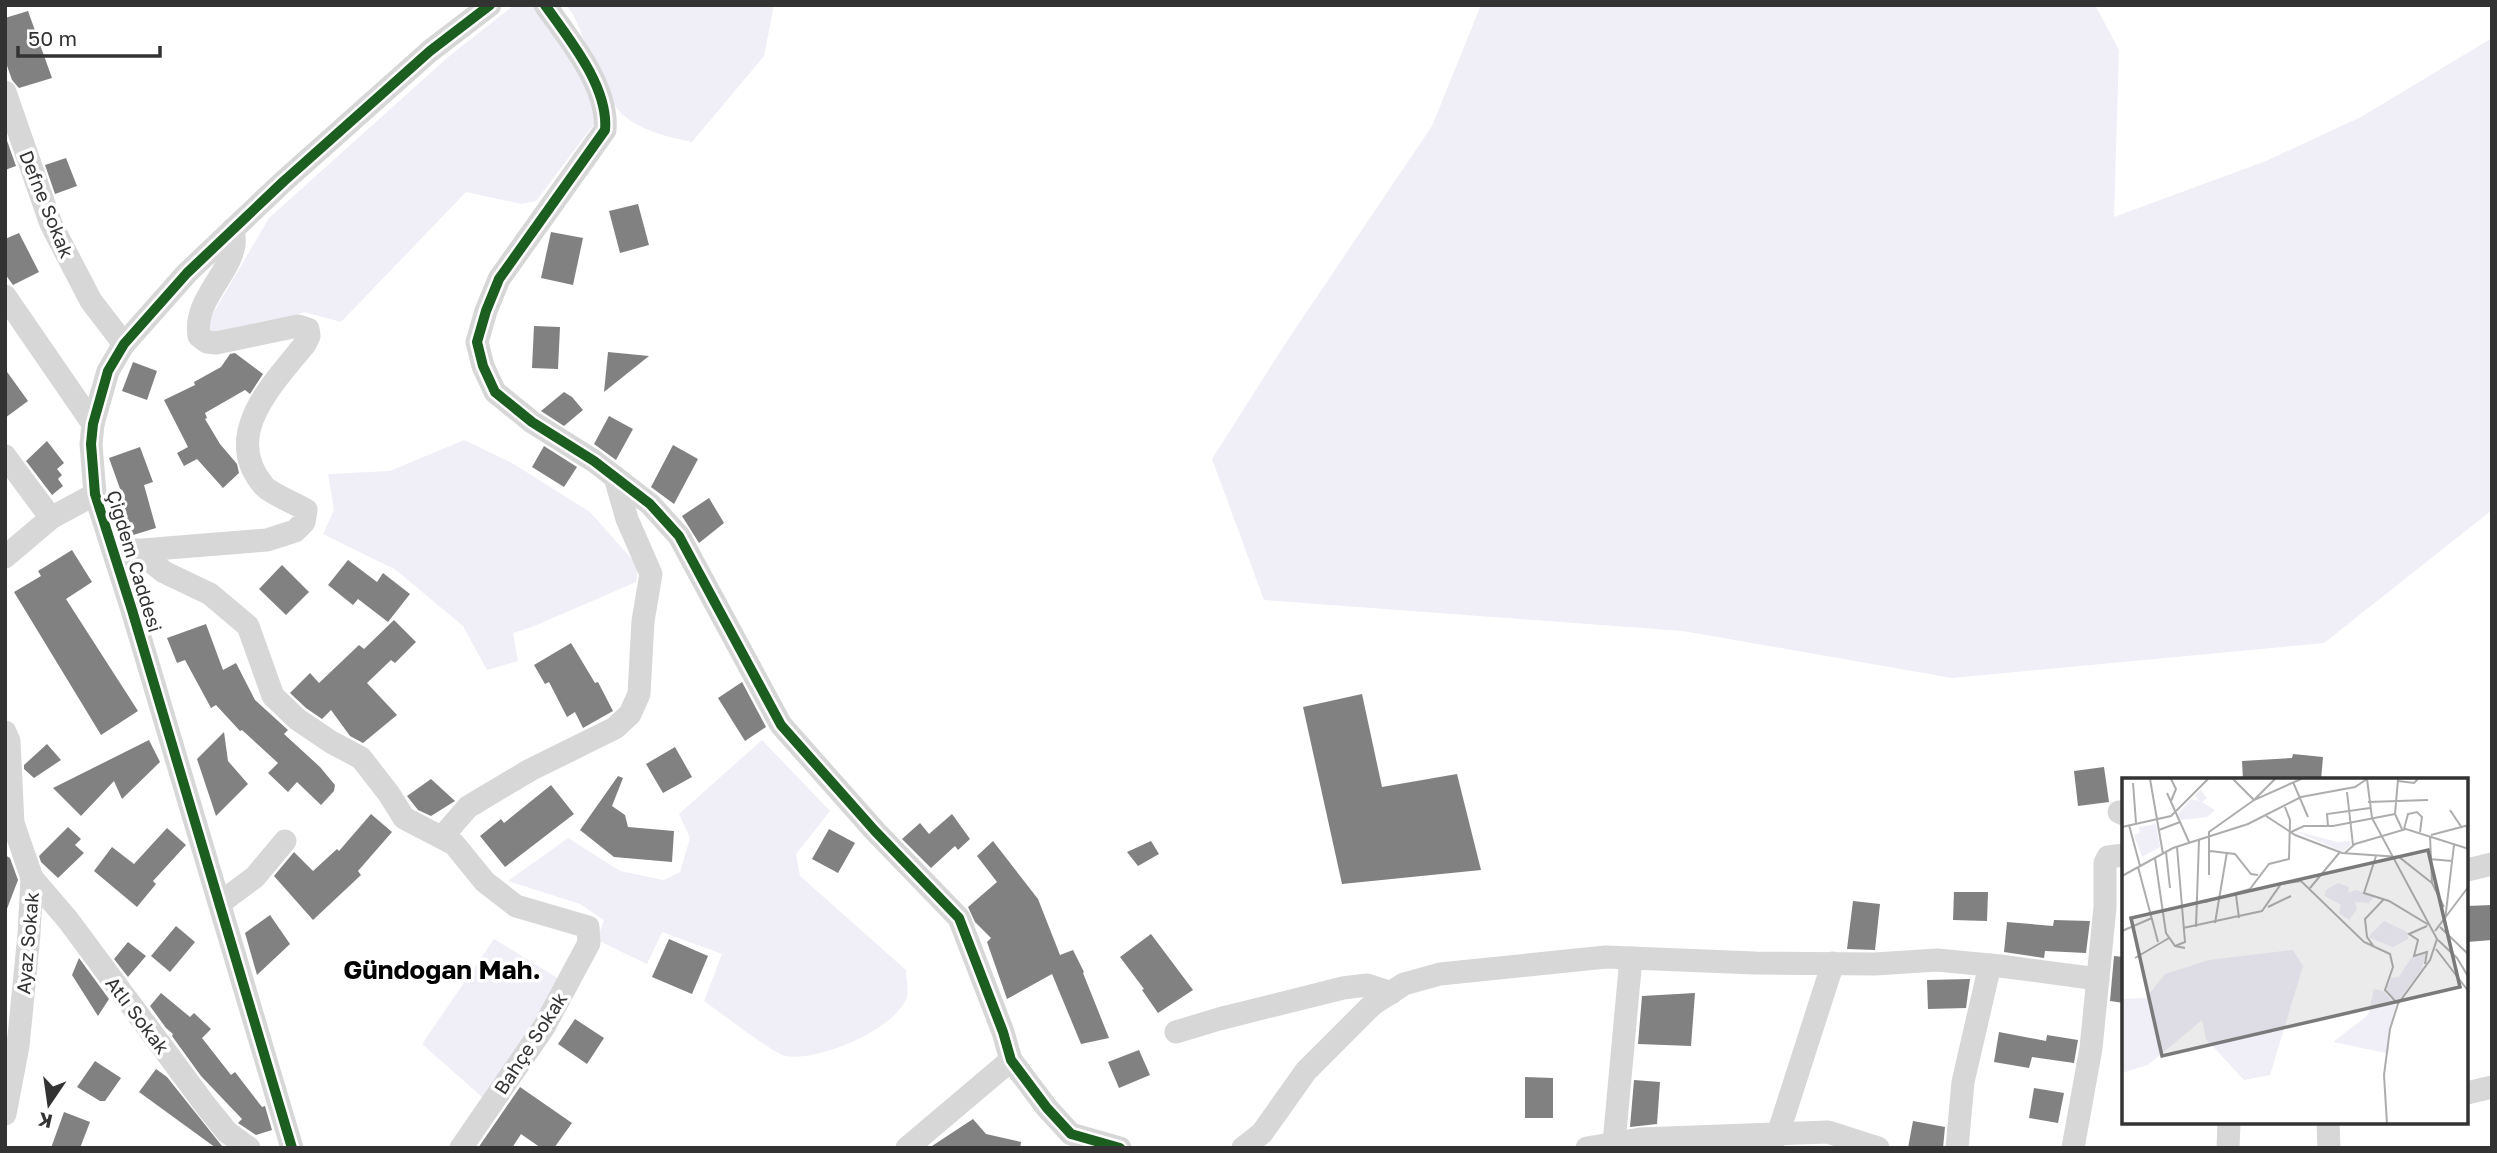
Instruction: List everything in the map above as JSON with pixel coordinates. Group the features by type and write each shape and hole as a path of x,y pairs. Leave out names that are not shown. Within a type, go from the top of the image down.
{"street":[{"name":"Çiğdem Caddesi","path":"292,1148 94,494 91,444 93,424 108,371 124,344 187,272 430,51 490,5"},
{"path":"545,5 577,50 603,101 605,130 499,279 477,342 483,366 495,392 532,422 615,477 650,504 678,536 781,725 959,918 999,1020 1011,1060 1047,1108 1071,1134 1120,1148"},
{"name":"Defne Sokak","path":"5,92 51,224 91,301 124,344"},
{"path":"113,552 267,540 295,531 304,522 306,510 265,488 256,475 247,451 249,427 257,406 305,344 309,336 308,329 298,326 216,343 207,342 199,336 198,327 206,299 234,247 233,229"},
{"path":"5,296 93,424"},
{"path":"5,456 51,519"},
{"path":"137,550 164,572 210,594 248,626 273,696 297,719 361,758 404,818 442,837 468,807 530,770 615,728 630,715 639,694 643,621 651,574 627,519 615,477"},
{"path":"5,557 51,519 94,494"},
{"name":"Ayaz Sokak","path":"5,732 9,741 13,822 32,878 18,1046 9,1077 5,1114"},
{"name":"Bahçe Sokak","path":"442,837 454,844 485,882 516,906 588,927 590,935 589,943 544,1027 461,1148"},
{"path":"220,903 255,877 285,841"},
{"path":"2073,1148 2091,1048 2105,907 2105,863 2108,857 2122,855"},
{"path":"2469,870 2492,864"},
{"name":"Atlı Sokak","path":"32,878 68,920 206,1106 227,1132 249,1148"},
{"path":"1243,1148 1262,1133 1306,1071 1373,1004 1404,984 1440,974 1606,957 1833,963 1937,960 2098,979"},
{"path":"1614,1143 1631,958"},
{"path":"1773,1141 1833,963"},
{"path":"1957,1148 1963,1082 1990,965"},
{"path":"1176,1032 1343,988 1367,985 1391,993"},
{"path":"907,1148 1011,1060"},
{"path":"2469,1093 2492,1087"},
{"path":"2228,1148 2229,1125"},
{"path":"2328,1125 2329,1148"},
{"path":"1588,1148 1640,1139 1773,1141 1828,1132 1878,1148"}],"shaded area":[{"path":"514,5 533,5 567,45 594,107 594,124 536,201 522,204 466,192 341,322 304,312 260,328 221,333 210,331 208,322 269,218 447,58"},
{"path":"566,5 774,5 764,56 692,142 646,129 622,114 609,95 574,16"},
{"path":"1481,5 2095,5 2119,50 2114,217 2266,161 2361,117 2492,38 2492,510 2324,643 1952,678 1683,631 1264,600 1212,459 1287,341 1432,126"},
{"path":"464,440 512,463 590,512 638,566 636,582 513,633 518,661 487,670 463,626 396,570 323,534 334,510 328,474 390,471"},
{"path":"762,740 830,811 796,854 800,876 906,970 908,987 907,997 900,1009 872,1032 835,1049 799,1057 779,1053 704,1001 722,954 662,932 647,964 597,940 604,920 580,904 508,881 568,838 620,871 664,880 680,872 690,838 679,814"},
{"path":"494,939 564,982 482,1097 422,1044"}],"building":[{"path":"28,11 52,78 19,88 12,80 5,60 5,18"},
{"path":"5,135 16,166 5,170"},
{"path":"66,158 77,186 55,194 45,165"},
{"path":"638,204 649,245 620,253 609,211"},
{"path":"551,232 583,238 573,285 541,278"},
{"path":"19,233 39,272 13,285 5,274 5,239"},
{"path":"534,326 560,327 558,369 532,368"},
{"path":"608,352 649,356 604,392"},
{"path":"235,353 263,374 250,394 245,390 205,413 205,419 220,444 237,464 239,473 223,488 197,459 184,466 177,453 188,447 164,400 195,385 194,382 221,367 230,354"},
{"path":"133,362 157,371 147,400 122,391"},
{"path":"5,369 28,401 5,418"},
{"path":"564,392 583,410 564,426 541,411"},
{"path":"609,416 633,429 616,460 594,444"},
{"path":"47,441 64,463 57,469 62,475 58,479 63,486 52,495 26,461"},
{"path":"673,445 698,459 674,504 651,487"},
{"path":"544,446 577,467 564,487 532,467"},
{"path":"140,447 153,482 144,485 156,528 130,536 119,501 124,500 109,458"},
{"path":"709,498 724,523 699,543 682,516"},
{"path":"72,550 92,582 66,599 138,711 101,735 14,592 41,576 38,571"},
{"path":"348,560 377,582 383,573 410,594 388,622 358,599 353,605 328,585"},
{"path":"282,565 309,592 286,615 259,589"},
{"path":"394,620 416,642 395,663 391,660 367,683 397,715 363,743 350,736 331,710 322,719 290,693 310,673 319,683 359,645 364,649"},
{"path":"206,624 223,670 236,663 255,700 288,730 284,734 320,767 335,785 334,791 321,805 297,782 288,792 268,773 278,763 240,731 216,705 211,708 185,660 177,663 167,638"},
{"path":"571,643 595,683 598,682 613,711 583,728 575,712 567,717 549,682 545,684 534,665"},
{"path":"742,682 766,727 745,741 718,698"},
{"path":"1362,694 1382,787 1457,774 1481,870 1342,884 1303,707"},
{"path":"224,732 228,761 248,784 216,816 197,759"},
{"path":"149,740 160,762 122,799 114,781 81,816 53,788"},
{"path":"47,744 61,760 34,778 24,769 24,765"},
{"path":"675,747 692,777 663,793 646,764"},
{"path":"2293,754 2323,757 2321,778 2243,778 2242,761 2292,758"},
{"path":"2104,767 2109,802 2078,806 2074,771"},
{"path":"618,776 623,778 612,806 625,815 628,827 674,831 672,862 614,857 580,830"},
{"path":"431,779 455,801 431,816 418,810 407,796"},
{"path":"551,785 574,814 505,867 480,836 501,819 504,823"},
{"path":"371,814 392,832 358,871 361,875 313,920 274,876 294,852 313,871 337,849 339,851"},
{"path":"952,814 970,839 958,850 955,846 931,868 902,839 920,823 929,834"},
{"path":"68,827 81,839 75,845 84,853 58,878 41,862 39,856"},
{"path":"167,828 186,845 153,881 156,884 137,907 94,871 112,847 134,864"},
{"path":"829,829 855,843 838,873 812,859"},
{"path":"993,841 1038,899 1060,955 1073,950 1109,1038 1081,1044 1052,974 1007,999 987,942 991,938 975,922 968,907 997,882 977,856"},
{"path":"1151,841 1159,854 1138,866 1127,852"},
{"path":"5,855 10,858 18,880 5,914"},
{"path":"1954,892 1988,892 1987,921 1953,920"},
{"path":"1853,901 1880,904 1875,950 1847,949"},
{"path":"2492,905 2492,940 2469,942 2469,906"},
{"path":"270,915 290,944 257,975 245,933"},
{"path":"2054,920 2090,921 2086,953 2045,951 2044,958 2004,952 2007,922 2053,926"},
{"path":"176,926 195,942 170,972 151,956"},
{"path":"1151,934 1193,990 1158,1013 1120,957"},
{"path":"669,939 708,956 692,994 652,977"},
{"path":"128,942 146,956 128,977 114,959"},
{"path":"2114,956 2122,957 2122,1003 2110,1001"},
{"path":"79,958 109,999 98,1016 72,975"},
{"path":"1970,979 1966,1008 1928,1009 1927,980"},
{"path":"161,993 190,1017 194,1013 211,1029 202,1038 231,1075 235,1072 262,1107 265,1106 272,1130 256,1135 238,1123 242,1119 201,1076 173,1034 150,1006"},
{"path":"1695,993 1691,1046 1638,1044 1642,996"},
{"path":"575,1019 604,1038 587,1064 558,1044"},
{"path":"1999,1032 2046,1041 2047,1035 2078,1040 2074,1063 2032,1057 2029,1068 1994,1062"},
{"path":"1139,1050 1150,1075 1119,1088 1108,1062"},
{"path":"95,1061 121,1078 105,1101 100,1101 77,1087"},
{"path":"156,1069 167,1077 222,1146 216,1148 139,1092"},
{"path":"1525,1077 1553,1078 1553,1118 1525,1118"},
{"path":"1634,1080 1660,1082 1657,1124 1630,1127"},
{"path":"520,1087 572,1123 554,1148 541,1148 521,1134 512,1148 478,1148"},
{"path":"2034,1088 2064,1093 2058,1123 2029,1118"},
{"path":"64,1112 90,1122 80,1148 51,1148"},
{"path":"973,1119 986,1134 1021,1142 1020,1148 929,1148"},
{"path":"1913,1121 1945,1127 1943,1148 1908,1148"}],"cycle path":[{"path":"292,1148 95,494 91,444 93,424 108,371 124,344 187,273 284,181 430,51 490,5"},
{"path":"545,5 586,64 601,97 605,130 499,279 477,342 483,366 495,392 532,422 594,461 650,504 679,536 781,725 875,831 959,918 1003,1032 1011,1060 1047,1108 1071,1134 1120,1148"}],"district":[{"name":"Gündoğan Mah.","path":"442,969"}]}
